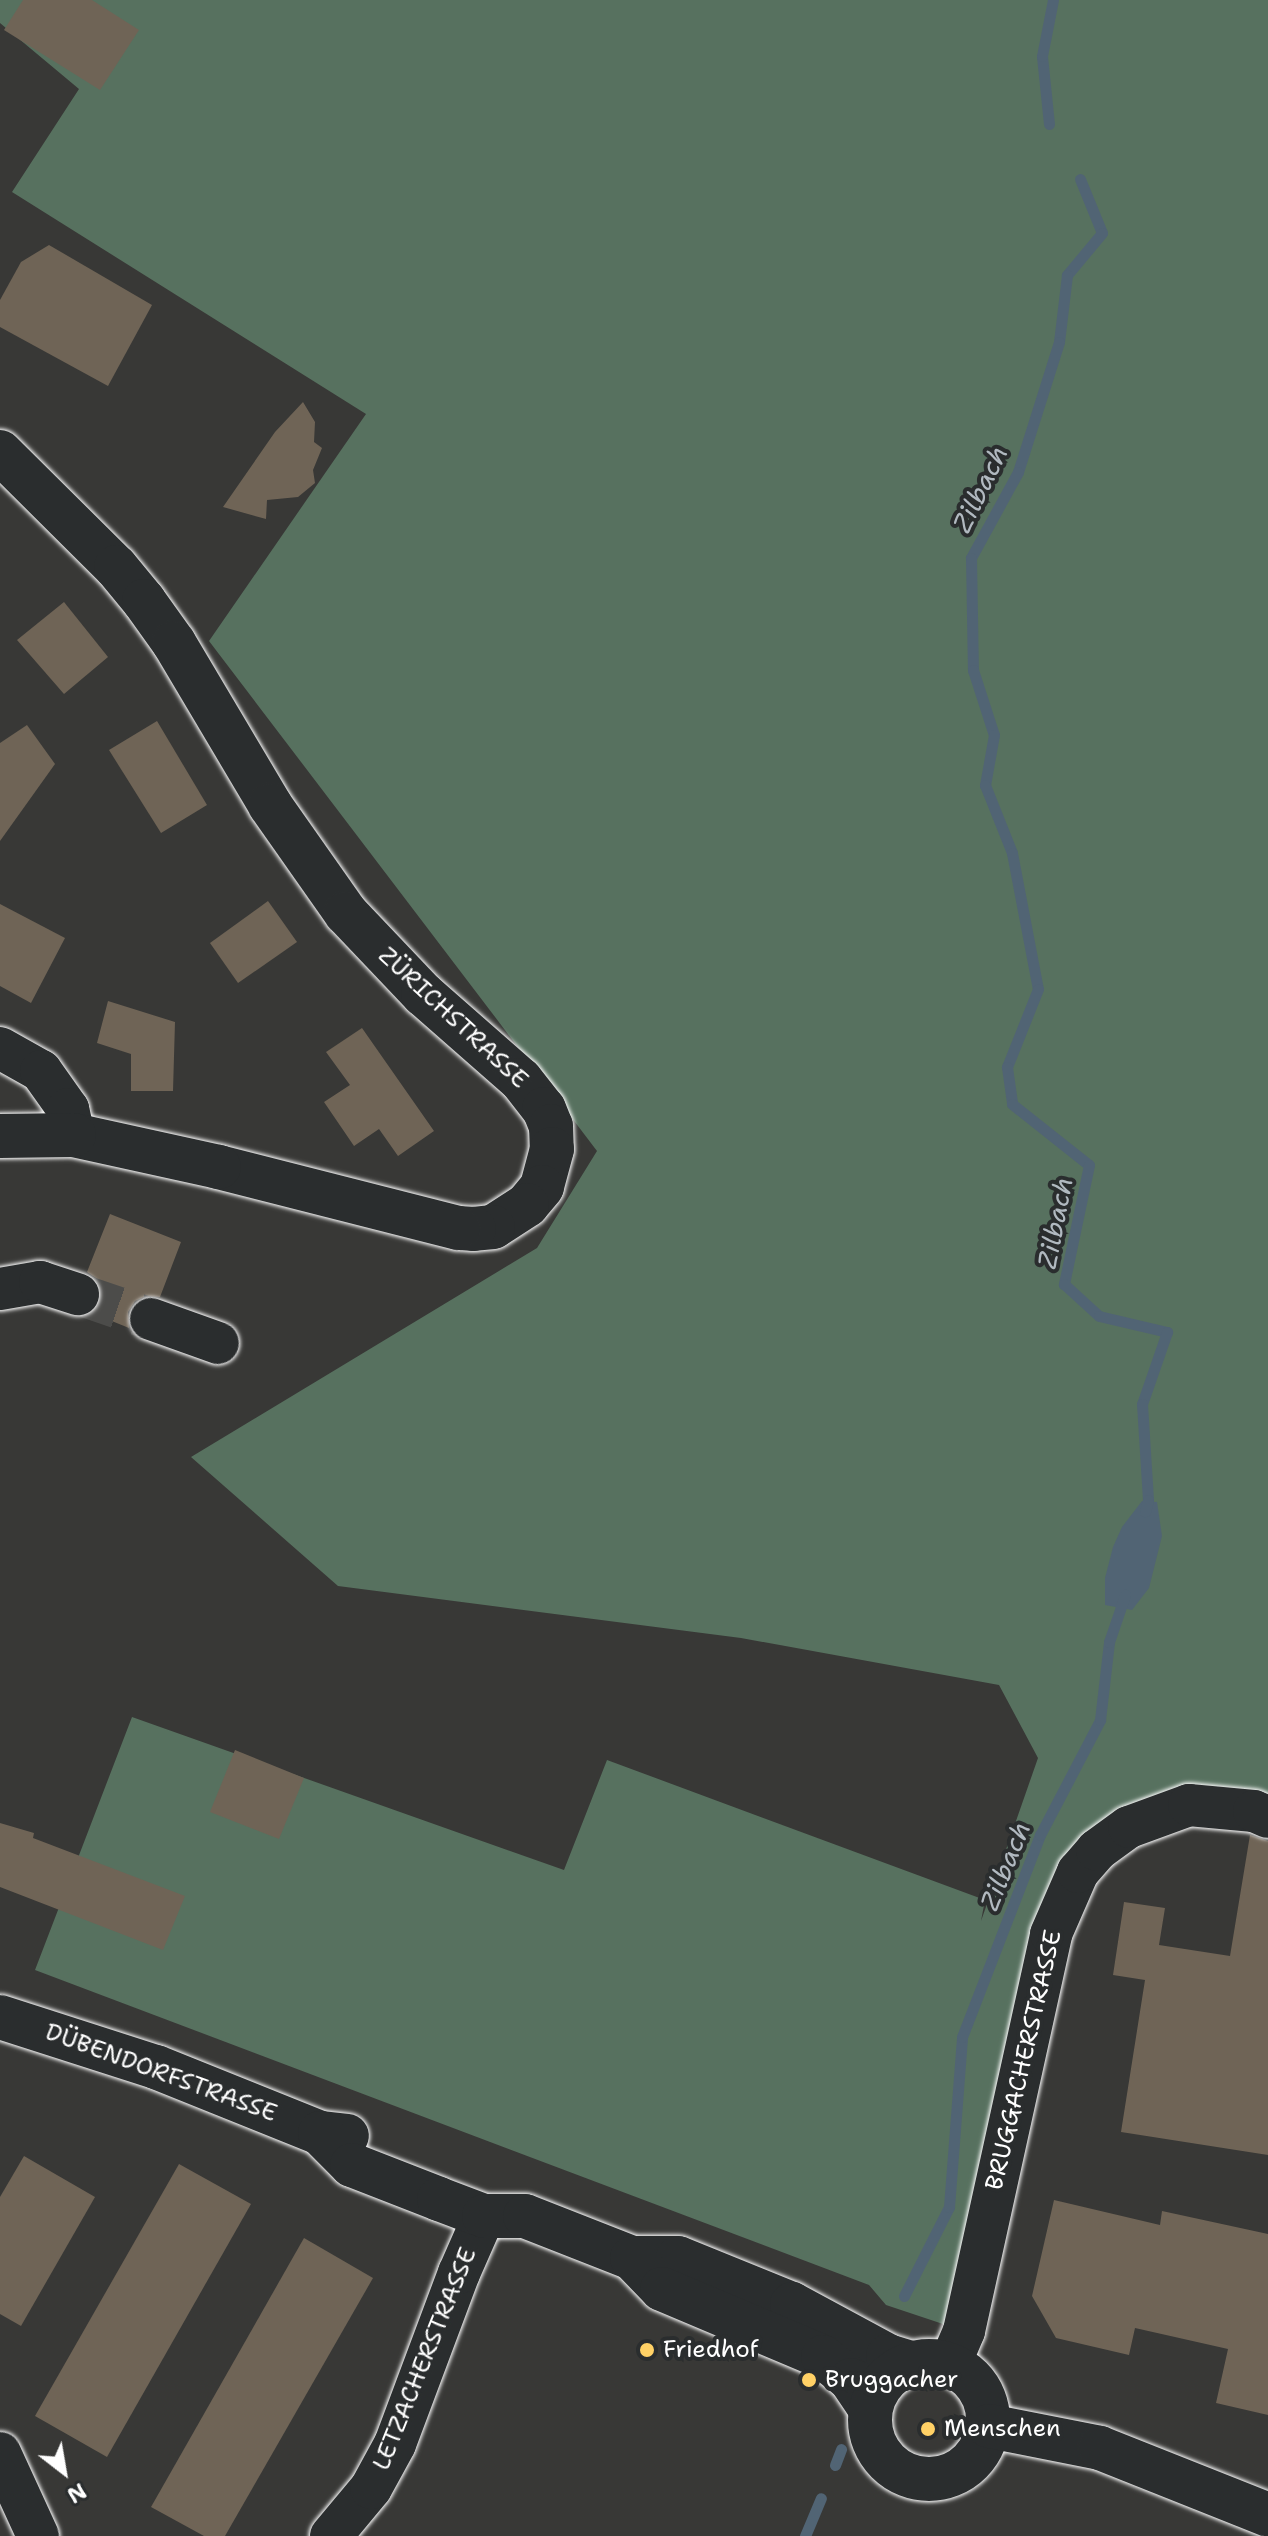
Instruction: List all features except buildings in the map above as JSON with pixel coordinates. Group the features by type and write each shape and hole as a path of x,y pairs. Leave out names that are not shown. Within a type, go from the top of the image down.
{"main road":[{"name":"ZÜRICHSTRASSE","path":"0,452 116,567 144,601 182,655 270,805 346,913 423,994 527,1087 551,1126 552,1149 542,1187 527,1205 493,1227 474,1229 458,1228 219,1167 74,1135 0,1136"},
{"name":"DÜBENDORFSTRASSE","path":"0,2017 156,2067 320,2133 352,2165 632,2258 678,2258 736,2279 828,2321 888,2356 967,2374 981,2389 988,2407 989,2426 982,2450 966,2468 944,2479 920,2480 897,2471 880,2455 870,2432 870,2408 851,2380 823,2357 662,2289 632,2258"},
{"path":"870,2408 880,2386 894,2372 931,2364"},
{"path":"989,2426 1100,2448 1268,2515"}],"street":[{"path":"0,1048 41,1071 68,1109 74,1135"},
{"path":"0,1289 40,1282 78,1294"},
{"path":"151,1319 218,1343"},
{"name":"BRUGGACHERSTRASSE","path":"931,2364 964,2331 1051,1934 1078,1872 1097,1850 1129,1827 1189,1805 1254,1811 1268,1817"},
{"name":"LETZACHERSTRASSE","path":"331,2536 371,2488 395,2444 459,2273 504,2216"},
{"path":"0,2453 38,2536"}],"green space":[{"path":"0,0 1268,0 1268,1817 1189,1805 1078,1872 964,2331 886,2305 869,2285 35,1970 132,1717 564,1870 607,1760 985,1900 981,1921 1038,1758 999,1685 741,1638 338,1586 191,1457 537,1248 597,1151 209,641 366,414 12,192 79,89 0,23"}],"water":[{"path":"1142,1501 1157,1502 1162,1536 1149,1588 1132,1610 1105,1605 1105,1578 1113,1547 1122,1527"}],"waterway":[{"name":"Zilbach","path":"1049,124 1042,56 1053,0"},
{"name":"Zilbach","path":"1080,179 1102,233 1067,275 1059,342 1018,472 971,558 973,670 994,735 985,785 1012,853 1038,989 1007,1067 1012,1104 1089,1165 1064,1284 1099,1316 1167,1332 1142,1404 1148,1500 1145,1512"},
{"name":"Zilbach","path":"904,2296 949,2207 962,2037 1040,1835 1100,1720 1109,1642 1125,1595"},
{"name":"Zilbach","path":"835,2465 841,2449"},
{"name":"Zilbach","path":"805,2536 821,2498"}],"tunnel":[{"path":"78,1294 151,1319"}],"place":[{"name":"Friedhof","path":"647,2350"},
{"name":"Bruggacher","path":"809,2380"},
{"name":"Menschen","path":"928,2429"}]}
